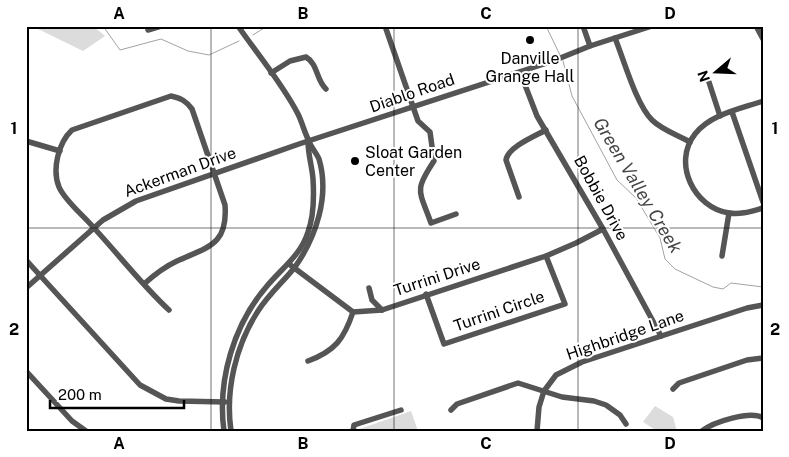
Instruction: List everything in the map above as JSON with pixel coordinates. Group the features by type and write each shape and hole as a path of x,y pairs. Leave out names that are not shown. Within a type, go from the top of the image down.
{"street":[{"path":"148,30 162,26"},
{"path":"224,431 226,402 244,337 258,311 312,237 321,202 322,185 319,160 308,142 291,102 238,26"},
{"path":"386,26 418,121 430,132 433,147 434,161 421,181 419,192 431,223 456,214"},
{"path":"583,26 590,46"},
{"name":"Diablo Road","path":"308,142 566,57 590,46 652,26"},
{"path":"756,26 763,39"},
{"path":"614,38 639,99 651,119 658,125 690,142"},
{"path":"271,73 290,61 304,56 312,61 321,84 326,89"},
{"name":"Bobbie Drive","path":"520,72 530,100 546,130 661,336"},
{"path":"706,73 720,116"},
{"path":"144,284 163,269 209,247 218,240 226,218 225,205 192,109 186,102 171,96 78,127 68,134 60,152 56,170 62,193 144,284 169,310"},
{"path":"763,101 720,116 705,124 695,133 690,142 686,162 687,173 693,189 699,197 713,208 740,214 763,208"},
{"path":"732,112 763,202"},
{"path":"519,197 506,160 507,155 546,130"},
{"path":"26,141 60,152"},
{"path":"291,266 308,232 310,223 313,201 313,178 308,157 308,142"},
{"name":"Ackerman Drive","path":"26,288 94,228 113,213 129,204 308,142"},
{"path":"722,256 729,213"},
{"name":"Turrini Drive","path":"353,312 382,310 546,256 576,243 602,228"},
{"name":"Turrini Circle","path":"426,294 444,344 565,304 546,256"},
{"path":"26,260 140,385 166,399 226,402"},
{"path":"291,266 353,312 347,330 335,346 323,355 308,361"},
{"path":"369,288 372,300 382,310"},
{"name":"Highbridge Lane","path":"544,391 556,375 582,362 747,308 763,305"},
{"path":"673,389 679,383 747,360 763,358"},
{"path":"26,371 72,421 86,431"},
{"path":"451,410 457,404 518,384 562,398 594,401 606,405 620,414 626,424"},
{"path":"537,431 544,391"},
{"path":"226,402 231,431"},
{"path":"353,431 354,425 401,410"},
{"path":"702,431 745,415 758,415 763,418"}],"shaded area":[{"path":"41,26 93,26 105,36 83,51 36,28"},
{"path":"655,406 673,417 677,431 657,431 643,422"},
{"path":"411,411 418,431 354,431"}],"waterway":[{"name":"Green Valley Creek","path":"103,26 120,50 161,39 188,51 209,55 239,41"},
{"name":"Green Valley Creek","path":"253,35 267,26"},
{"name":"Green Valley Creek","path":"546,26 560,55"},
{"name":"Green Valley Creek","path":"563,61 572,96 617,180 636,198 660,238 665,259 675,269 713,287 723,289 731,283 763,287"}],"place":[{"name":"Danville Grange Hall","path":"530,40"},
{"name":"Sloat Garden Center","path":"355,161"}]}
